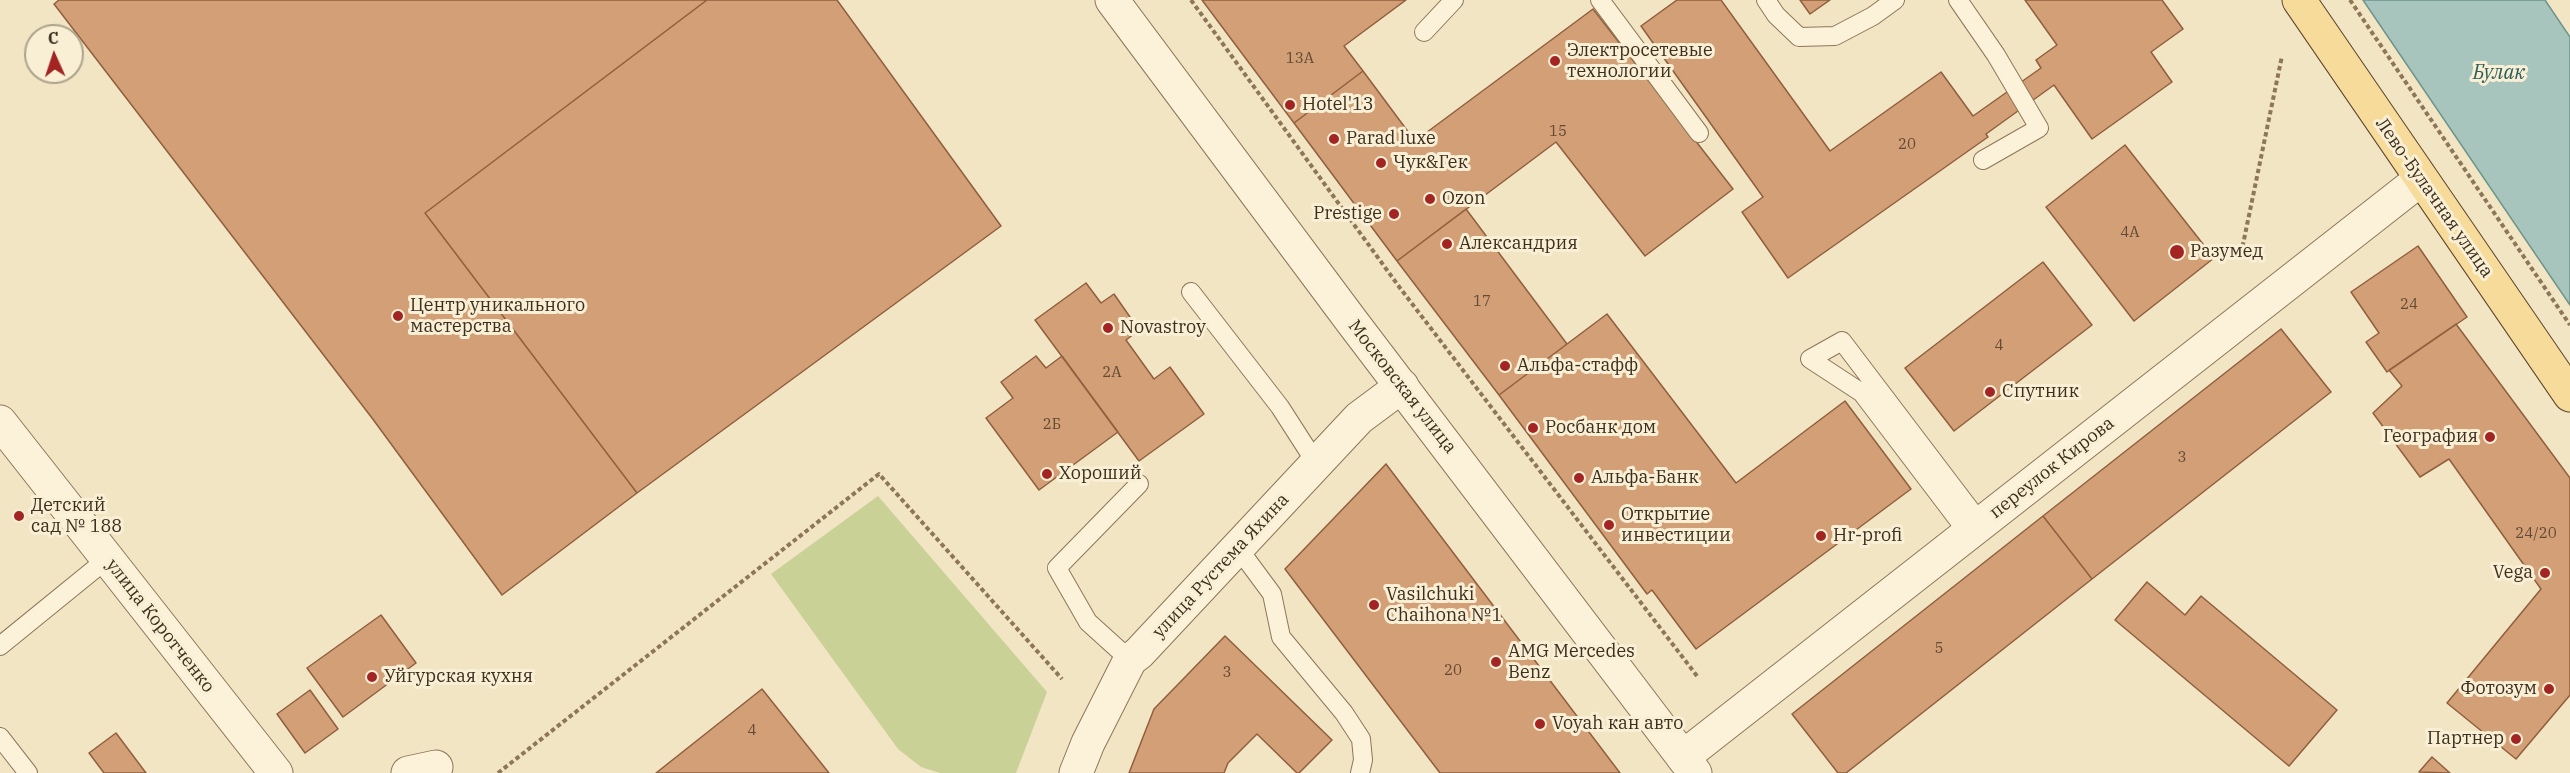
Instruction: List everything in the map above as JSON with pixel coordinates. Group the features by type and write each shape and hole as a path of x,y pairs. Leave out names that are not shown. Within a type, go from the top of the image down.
{"main road":[{"name":"Лево-Булачная улица","path":"2299,0 2570,395"}],"street":[{"name":"Московская улица","path":"1121,3 1353,323 1689,765"},
{"name":"переулок Кирова","path":"1689,765 1975,529 2421,180"},
{"name":"улица Рустема Яхина","path":"1076,773 1088,743 1130,660 1359,418 1402,386"},
{"name":"улица Коротченко","path":"0,422 276,773"}],"lane":[{"path":"1424,32 1454,0"},
{"path":"1600,0 1699,133"},
{"path":"1766,0 1776,15 1799,37 1835,36 1873,16 1895,0"},
{"path":"1958,0 1996,55 2039,128 1983,160"},
{"path":"1191,292 1280,407 1316,464"},
{"path":"1842,341 1975,529 1862,393 1810,359 1842,341"},
{"path":"1130,660 1088,622 1056,568 1139,483"},
{"path":"1238,548 1272,594 1281,637 1344,713 1361,739 1363,760 1360,773"},
{"path":"0,646 107,559"},
{"path":"0,737 27,773"}],"path":[{"path":"1191,0 1401,288 1697,676"},
{"path":"2350,0 2570,325"},
{"path":"2241,254 2282,56"},
{"path":"498,773 879,474 1062,679"}],"green space":[{"path":"878,496 1047,692 1016,773 940,773 921,767 898,749 771,574"}],"water":[{"name":"Булак","path":"2363,0 2545,0 2570,37 2570,305"}],"building":[{"name":"Центр уникального мастерства","path":"59,0 707,0 425,213 637,493 502,595 372,418 84,43 84,24 69,24 54,4"},
{"path":"707,0 837,0 1001,226 637,493 425,213"},
{"path":"1202,0 1406,0 1344,46 1363,71 1294,123"},
{"path":"1677,0 1721,0 1830,151 1941,72 1973,116 2041,68 2036,60 2057,45 2025,0 2162,0 2183,29 2151,52 2172,82 2092,139 2054,85 1986,134 1988,137 1788,278 1742,212 1763,197 1641,26"},
{"path":"1800,0 1830,0 1810,14"},
{"path":"1593,9 1733,189 1645,256 1556,142 1397,261 1294,123 1363,71 1415,141"},
{"path":"2125,145 2214,258 2134,321 2046,207"},
{"path":"1466,209 1567,344 1499,395 1397,261"},
{"path":"2418,246 2467,317 2387,372 2366,342 2379,333 2351,292"},
{"path":"2043,262 2092,325 1954,431 1905,368"},
{"path":"1086,283 1101,303 1114,294 1139,330 1126,340 1154,379 1170,367 1204,414 1139,461 1035,320"},
{"path":"1607,314 1736,483 1845,401 1911,489 1696,649 1652,590 1647,594 1499,395"},
{"path":"2456,324 2570,478 2570,695 2516,759 2447,703 2541,589 2449,459 2420,477 2373,413 2402,386 2389,370"},
{"path":"2281,329 2331,392 2092,579 2043,516"},
{"path":"1036,356 1046,368 1062,356 1118,432 1039,490 986,418 1013,398 1001,382"},
{"path":"1386,464 1620,773 1440,773 1285,569"},
{"path":"2043,516 2092,579 1846,773 1838,773 1792,714"},
{"path":"2147,582 2185,615 2201,596 2337,710 2289,766 2115,620"},
{"path":"381,615 416,663 343,717 307,668"},
{"path":"1225,636 1332,740 1299,773 1257,734 1228,763 1224,773 1129,773 1154,709"},
{"path":"762,689 829,773 656,773"},
{"path":"310,690 338,729 305,753 277,714"},
{"path":"116,733 146,773 104,773 89,753"},
{"path":"2432,757 2450,773 2419,772"}],"place":[{"name":"Электросетевые технологии","path":"1555,61"},
{"name":"Hotel'13","path":"1290,105"},
{"name":"Parad luxe","path":"1334,139"},
{"name":"Чук&Гек","path":"1381,163"},
{"name":"Ozon","path":"1430,199"},
{"name":"Prestige","path":"1394,214"},
{"name":"Александрия","path":"1447,244"},
{"name":"Разумед","path":"2177,252"},
{"name":"Центр уникального мастерства","path":"398,316"},
{"name":"Novastroy","path":"1108,328"},
{"name":"Альфа-стафф","path":"1505,366"},
{"name":"Спутник","path":"1990,392"},
{"name":"Росбанк дом","path":"1533,428"},
{"name":"География","path":"2490,437"},
{"name":"Хороший","path":"1047,474"},
{"name":"Альфа-Банк","path":"1579,478"},
{"name":"Детский сад № 188","path":"19,516"},
{"name":"Открытие инвестиции","path":"1609,525"},
{"name":"Hr-profi","path":"1821,536"},
{"name":"Vega","path":"2545,573"},
{"name":"Vasilchuki Chaihona №1","path":"1374,605"},
{"name":"AMG Mercedes Benz","path":"1496,662"},
{"name":"Уйгурская кухня","path":"372,677"},
{"name":"Фотозум","path":"2549,689"},
{"name":"Voyah кан авто","path":"1540,724"},
{"name":"Партнер","path":"2516,739"}]}
